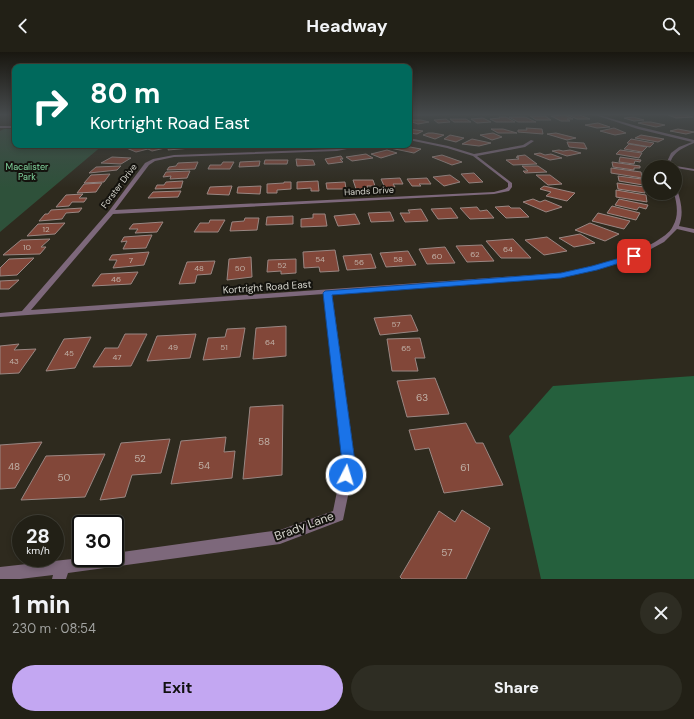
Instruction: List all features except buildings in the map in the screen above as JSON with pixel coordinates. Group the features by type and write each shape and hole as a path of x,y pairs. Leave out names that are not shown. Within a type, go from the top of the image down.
{"street":[{"name":"Hands Drive","path":"111,212 494,193 507,190 510,187 510,183 474,155 448,147 412,140"},
{"path":"474,155 524,146 532,141"},
{"path":"669,160 672,153 694,141"},
{"name":"Forster Drive","path":"25,313 111,212 147,164 163,157 336,150 348,148"},
{"path":"682,168 694,170"},
{"path":"678,200 680,206 676,227 694,231"},
{"name":"Kortright Road East","path":"0,315 328,293 561,275 622,261 645,251 665,238 676,227"},
{"name":"Brady Lane","path":"0,574 62,573 280,537 338,515 349,462 328,293"}],"green space":[{"name":"Macalister Park","path":"0,140 12,140 12,148 99,148 0,232"},
{"path":"694,376 694,579 541,579 509,436 553,386"}],"route":[{"path":"346,475 349,462 328,293 561,275 622,261 634,256"}]}
